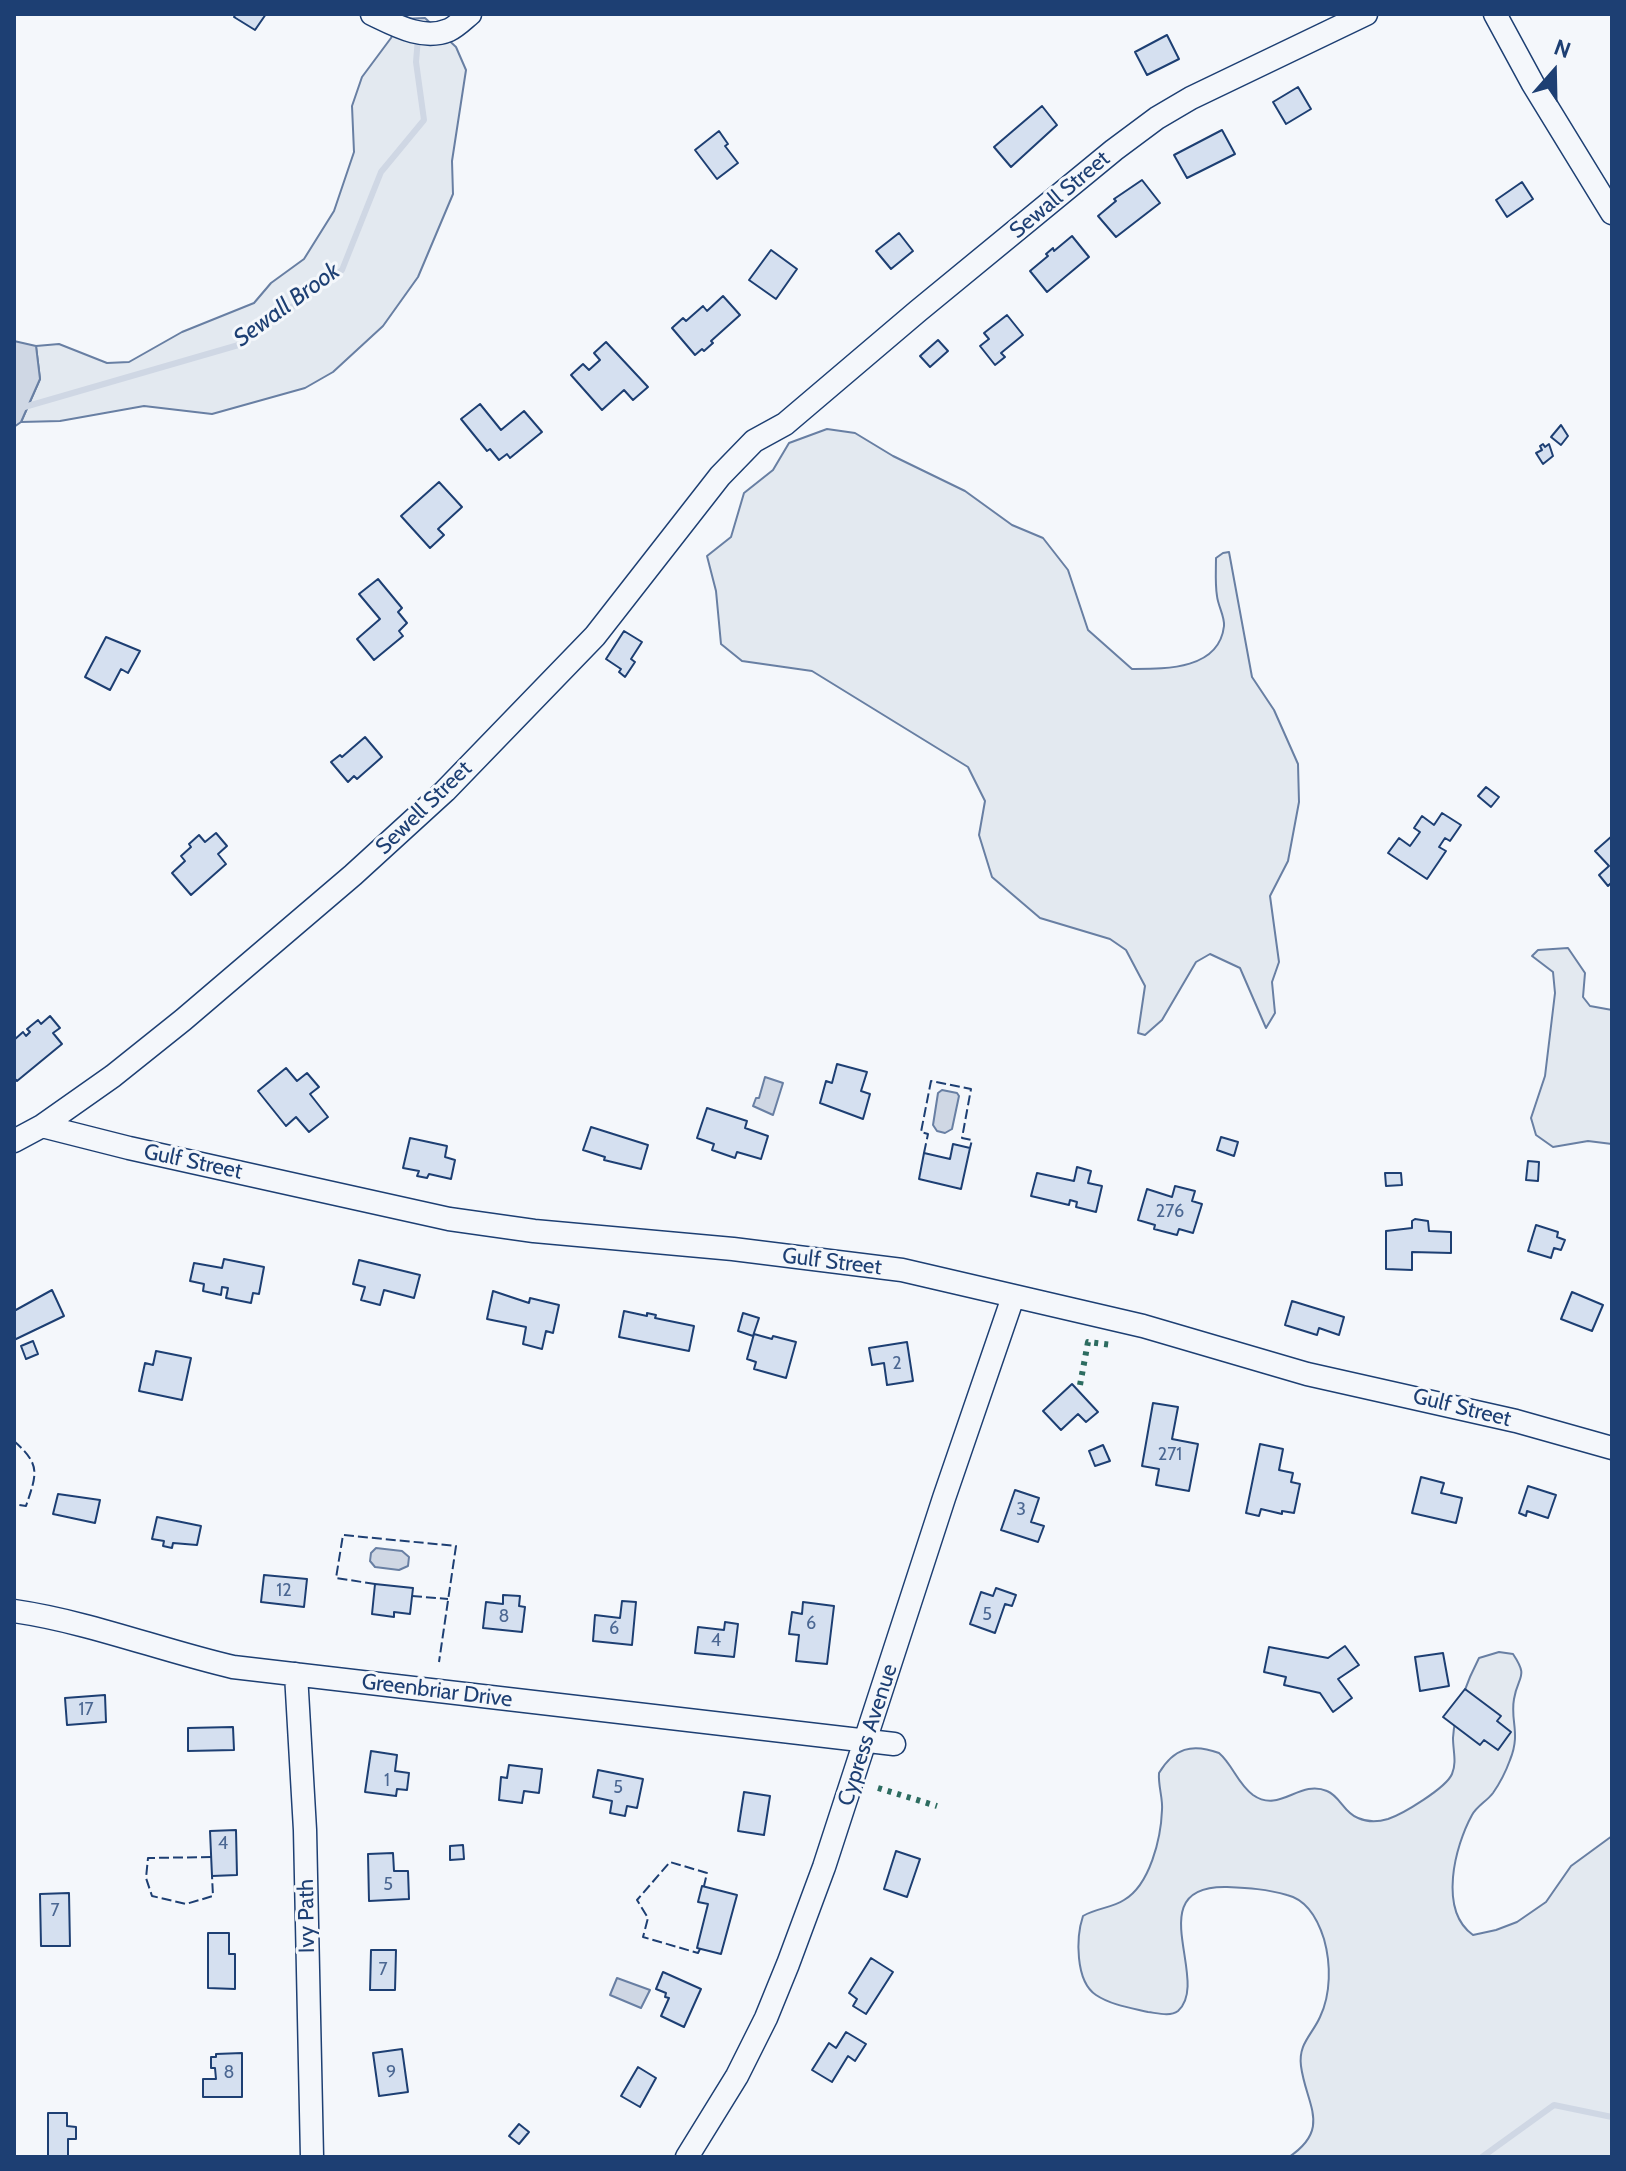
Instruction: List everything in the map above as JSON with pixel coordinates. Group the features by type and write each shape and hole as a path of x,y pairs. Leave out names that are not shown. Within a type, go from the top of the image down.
{"street":[{"path":"372,14 418,33 449,30 470,14"},
{"name":"Sewall Street","path":"785,424 1068,187 1157,118 1191,98 1366,14"},
{"path":"1495,14 1533,84 1612,213"},
{"name":"Sewell Street","path":"14,1141 42,1126 113,1076 183,1020 353,875 445,791 595,636 720,476 754,441 785,424"},
{"name":"Gulf Street","path":"42,1126 449,1219 534,1231 733,1249 902,1270 1143,1326 1307,1374 1394,1391 1612,1448"},
{"name":"Cypress Avenue","path":"687,2157 737,2076 766,2018 821,1875 1013,1297"},
{"name":"Greenbriar Drive","path":"14,1611 233,1667 894,1744"},
{"name":"Ivy Path","path":"296,1674 305,1830 312,2157"}],"shaded area":[{"path":"425,18 456,47 466,70 452,161 453,194 418,277 383,326 333,372 305,388 212,414 144,406 60,421 21,422 40,379 36,346 59,344 107,363 129,362 182,332 254,303 271,283 304,259 334,211 354,152 352,106 362,77 401,19"},
{"path":"14,341 36,346 40,379 21,422 14,427"},
{"path":"827,429 855,433 893,456 965,491 1012,525 1043,538 1068,570 1088,630 1132,669 1188,664 1212,651 1220,640 1224,626 1216,591 1216,558 1229,552 1252,677 1274,710 1298,764 1299,802 1288,861 1270,896 1279,962 1272,982 1275,1013 1266,1028 1240,968 1210,954 1196,962 1162,1020 1145,1035 1138,1033 1145,986 1126,950 1110,939 1040,918 992,877 979,835 985,801 968,767 812,671 742,661 721,644 716,591 707,556 731,537 744,493 773,470 789,443"},
{"path":"1568,948 1585,973 1583,997 1590,1006 1612,1010 1612,1144 1588,1141 1553,1147 1536,1135 1531,1118 1545,1076 1555,993 1553,972 1532,956 1538,950"},
{"path":"765,1077 783,1083 773,1115 753,1106 759,1098"},
{"path":"942,1090 959,1096 952,1129 945,1133 937,1131 933,1125 938,1093"},
{"path":"376,1548 402,1551 409,1557 408,1566 399,1570 375,1567 370,1561 371,1553"},
{"path":"1499,1652 1513,1654 1521,1672 1513,1707 1515,1742 1500,1781 1472,1815 1460,1843 1453,1877 1456,1910 1462,1924 1473,1935 1517,1922 1546,1902 1571,1866 1612,1836 1612,2157 1289,2157 1310,2136 1313,2126 1301,2058 1324,2008 1329,1979 1324,1939 1306,1906 1280,1893 1227,1887 1201,1891 1187,1901 1181,1917 1186,1997 1178,2011 1167,2014 1115,2004 1089,1988 1079,1958 1083,1916 1119,1903 1141,1884 1159,1834 1162,1805 1159,1773 1177,1753 1200,1748 1219,1753 1248,1790 1263,1800 1272,1801 1307,1789 1317,1789 1331,1793 1358,1818 1373,1821 1388,1819 1433,1793 1452,1774 1455,1761 1454,1729 1466,1686 1479,1658"},
{"path":"617,1978 650,1990 641,2008 610,1995"}],"building":[{"path":"236,14 266,14 255,30 234,17"},
{"path":"1167,35 1179,59 1147,75 1135,52"},
{"path":"1298,87 1311,109 1286,124 1273,102"},
{"path":"1042,106 1057,125 1011,167 994,147"},
{"path":"1222,130 1235,154 1187,178 1174,155"},
{"path":"719,131 728,144 725,146 738,163 717,179 695,150"},
{"path":"1142,180 1160,203 1116,237 1098,216 1116,201 1114,199"},
{"path":"1522,182 1533,199 1507,217 1496,200"},
{"path":"899,233 913,251 891,269 876,251"},
{"path":"1072,236 1089,257 1047,292 1030,271 1053,248 1054,251"},
{"path":"771,250 797,269 776,299 749,280"},
{"path":"723,296 740,315 704,351 702,349 695,355 672,328 703,306 707,311"},
{"path":"1007,315 1023,335 1001,353 1005,357 995,365 980,346 989,339 984,333"},
{"path":"938,340 948,351 930,367 920,356"},
{"path":"606,342 648,387 633,400 624,390 602,410 571,375 583,364 589,370 600,360 594,353"},
{"path":"480,404 501,430 524,411 542,432 510,458 507,454 499,460 490,449 487,451 461,419"},
{"path":"1561,425 1568,436 1561,445 1551,437"},
{"path":"1543,444 1545,447 1549,444 1553,456 1543,464 1536,453 1542,450 1540,446"},
{"path":"439,482 462,507 438,529 444,535 430,548 401,516"},
{"path":"378,579 402,608 398,612 407,623 399,631 403,636 374,660 357,639 380,619 359,594"},
{"path":"624,631 642,642 631,659 635,662 625,677 619,672 621,669 606,659"},
{"path":"106,637 140,651 128,673 121,669 110,690 85,677"},
{"path":"365,737 382,757 357,779 354,776 348,782 331,762 340,755 342,757"},
{"path":"1486,787 1499,797 1491,807 1478,796"},
{"path":"1442,813 1461,825 1450,841 1445,838 1439,847 1446,851 1427,879 1388,853 1399,838 1410,846 1420,832 1414,828 1422,816 1434,825"},
{"path":"216,833 227,846 218,854 226,864 191,895 172,873 185,861 181,856 191,847 189,844 199,835 205,842"},
{"path":"1612,836 1612,882 1608,886 1599,875 1609,866 1595,851"},
{"path":"50,1016 60,1028 53,1033 62,1044 17,1081 14,1078 14,1040 23,1032 26,1036 30,1032 27,1029 38,1020 41,1024"},
{"path":"837,1064 867,1072 861,1091 870,1094 863,1119 820,1103 826,1081 832,1083"},
{"path":"286,1068 297,1081 307,1073 319,1087 310,1094 328,1117 309,1132 296,1117 286,1126 258,1091"},
{"path":"707,1108 747,1121 745,1128 768,1136 761,1159 737,1152 735,1158 712,1150 714,1144 697,1138"},
{"path":"591,1127 648,1145 641,1169 604,1160 605,1157 583,1150"},
{"path":"1221,1137 1238,1142 1234,1156 1217,1150"},
{"path":"410,1138 447,1146 445,1157 455,1160 451,1179 429,1174 427,1178 417,1176 419,1171 403,1168"},
{"path":"953,1144 970,1148 961,1189 919,1179 924,1153 950,1159"},
{"path":"1528,1161 1539,1162 1538,1181 1526,1180"},
{"path":"1077,1167 1091,1171 1088,1183 1102,1186 1096,1212 1076,1207 1077,1202 1070,1200 1069,1205 1031,1196 1037,1173 1074,1181"},
{"path":"1385,1173 1401,1173 1402,1185 1386,1186"},
{"path":"1175,1186 1195,1191 1192,1201 1202,1204 1193,1233 1179,1229 1177,1235 1154,1229 1155,1225 1138,1220 1147,1189 1172,1197"},
{"path":"1415,1219 1428,1221 1429,1231 1451,1232 1451,1253 1412,1252 1412,1270 1386,1269 1386,1231 1412,1228"},
{"path":"1536,1225 1558,1232 1557,1237 1565,1240 1561,1250 1554,1248 1551,1258 1528,1251"},
{"path":"224,1259 264,1267 259,1294 253,1293 251,1303 226,1298 228,1288 222,1287 221,1295 203,1291 204,1284 190,1281 194,1263 222,1268"},
{"path":"359,1260 420,1275 414,1298 384,1290 380,1305 361,1300 365,1287 353,1284"},
{"path":"52,1290 64,1316 14,1340 14,1311"},
{"path":"493,1291 529,1303 530,1298 559,1305 553,1333 546,1331 542,1349 523,1344 526,1327 487,1319"},
{"path":"1572,1292 1603,1305 1592,1331 1561,1319"},
{"path":"1292,1301 1344,1317 1339,1335 1319,1328 1317,1335 1285,1325"},
{"path":"624,1311 647,1316 647,1313 656,1315 655,1318 694,1326 689,1351 619,1337"},
{"path":"743,1313 759,1318 753,1336 738,1331"},
{"path":"754,1334 796,1342 786,1378 754,1369 756,1362 747,1359"},
{"path":"33,1341 38,1354 26,1359 21,1346"},
{"path":"907,1342 913,1381 887,1385 884,1363 872,1365 869,1348"},
{"path":"156,1351 191,1358 182,1400 139,1391 145,1363 153,1365"},
{"path":"1072,1384 1098,1412 1086,1422 1078,1414 1061,1430 1043,1411"},
{"path":"1153,1403 1178,1407 1172,1439 1198,1444 1189,1491 1156,1485 1159,1469 1142,1466"},
{"path":"1260,1444 1283,1449 1279,1470 1293,1473 1291,1482 1300,1484 1294,1513 1282,1511 1282,1514 1261,1509 1259,1516 1246,1513"},
{"path":"1103,1445 1110,1461 1095,1466 1089,1451"},
{"path":"1421,1477 1444,1483 1441,1493 1462,1498 1456,1523 1412,1513"},
{"path":"1528,1486 1556,1495 1548,1518 1527,1511 1526,1516 1519,1513"},
{"path":"1015,1490 1039,1498 1031,1522 1044,1526 1038,1542 1001,1530"},
{"path":"58,1494 100,1500 95,1523 53,1514"},
{"path":"157,1517 201,1526 197,1545 173,1543 172,1548 163,1546 164,1541 152,1539"},
{"path":"264,1575 307,1579 304,1607 261,1602"},
{"path":"375,1584 413,1588 410,1614 394,1612 394,1617 372,1614"},
{"path":"996,1588 1016,1595 1012,1606 1005,1604 995,1633 970,1624 981,1592 993,1596"},
{"path":"503,1595 520,1596 519,1606 525,1607 522,1632 483,1628 486,1602 503,1604"},
{"path":"622,1601 636,1602 632,1645 593,1641 595,1615 620,1618"},
{"path":"803,1602 834,1606 827,1664 796,1661 799,1635 789,1634 792,1612 802,1614"},
{"path":"725,1622 738,1624 734,1657 695,1653 698,1627 724,1630"},
{"path":"1345,1646 1359,1665 1338,1679 1352,1698 1333,1712 1320,1693 1284,1685 1286,1677 1264,1672 1269,1647 1328,1658"},
{"path":"1443,1653 1449,1686 1420,1691 1415,1657"},
{"path":"1465,1689 1501,1716 1497,1721 1511,1732 1498,1750 1484,1740 1480,1745 1443,1717"},
{"path":"105,1695 106,1722 67,1725 65,1698"},
{"path":"233,1727 234,1750 188,1751 188,1728"},
{"path":"371,1751 397,1755 395,1771 409,1773 407,1790 397,1789 396,1796 365,1792"},
{"path":"509,1765 542,1769 539,1793 524,1791 522,1803 499,1800 501,1777 507,1778"},
{"path":"598,1770 643,1779 637,1808 627,1806 625,1816 610,1813 612,1801 593,1797"},
{"path":"744,1792 770,1796 764,1835 738,1831"},
{"path":"236,1830 237,1875 212,1876 210,1831"},
{"path":"463,1845 464,1859 450,1860 450,1846"},
{"path":"896,1851 920,1859 907,1897 884,1889"},
{"path":"393,1853 394,1871 408,1871 409,1899 369,1901 368,1854"},
{"path":"702,1886 737,1895 721,1954 697,1948 708,1904 698,1902"},
{"path":"69,1893 70,1946 41,1946 40,1894"},
{"path":"208,1933 229,1933 229,1954 235,1954 235,1989 208,1988"},
{"path":"371,1950 396,1950 395,1990 370,1990"},
{"path":"871,1958 893,1972 866,2014 853,2006 857,1999 849,1993"},
{"path":"663,1972 701,1989 684,2027 661,2016 669,1998 665,1997 666,1993 656,1989"},
{"path":"846,2032 866,2044 855,2061 848,2056 832,2082 812,2070 829,2043 836,2048"},
{"path":"402,2049 408,2092 379,2096 373,2053"},
{"path":"242,2053 242,2097 203,2097 203,2079 216,2079 215,2068 211,2068 211,2057"},
{"path":"638,2067 656,2078 640,2107 621,2096"},
{"path":"48,2113 67,2113 67,2126 76,2127 76,2139 68,2139 68,2157 48,2157"},
{"path":"519,2124 529,2132 519,2144 509,2136"}],"waterway":[{"name":"Sewall Brook","path":"14,410 242,344 342,270 381,172 424,120 416,62 418,38"},
{"path":"1482,2157 1554,2105 1612,2117"}],"hedge":[{"path":"1080,1385 1088,1342 1112,1345"},
{"path":"878,1788 937,1806"}],"fence":[{"path":"924,1153 928,1134 921,1132 931,1081 971,1089 962,1138 972,1140 970,1148"},
{"path":"14,1441 29,1457 34,1470 26,1506 14,1504"},
{"path":"375,1584 336,1578 343,1535 456,1546 439,1662"},
{"path":"412,1596 448,1599"},
{"path":"211,1857 148,1858 146,1878 152,1896 186,1904 213,1896 212,1876"},
{"path":"700,1949 698,1953 643,1937 648,1918 637,1900 670,1862 707,1873 704,1886"}]}
